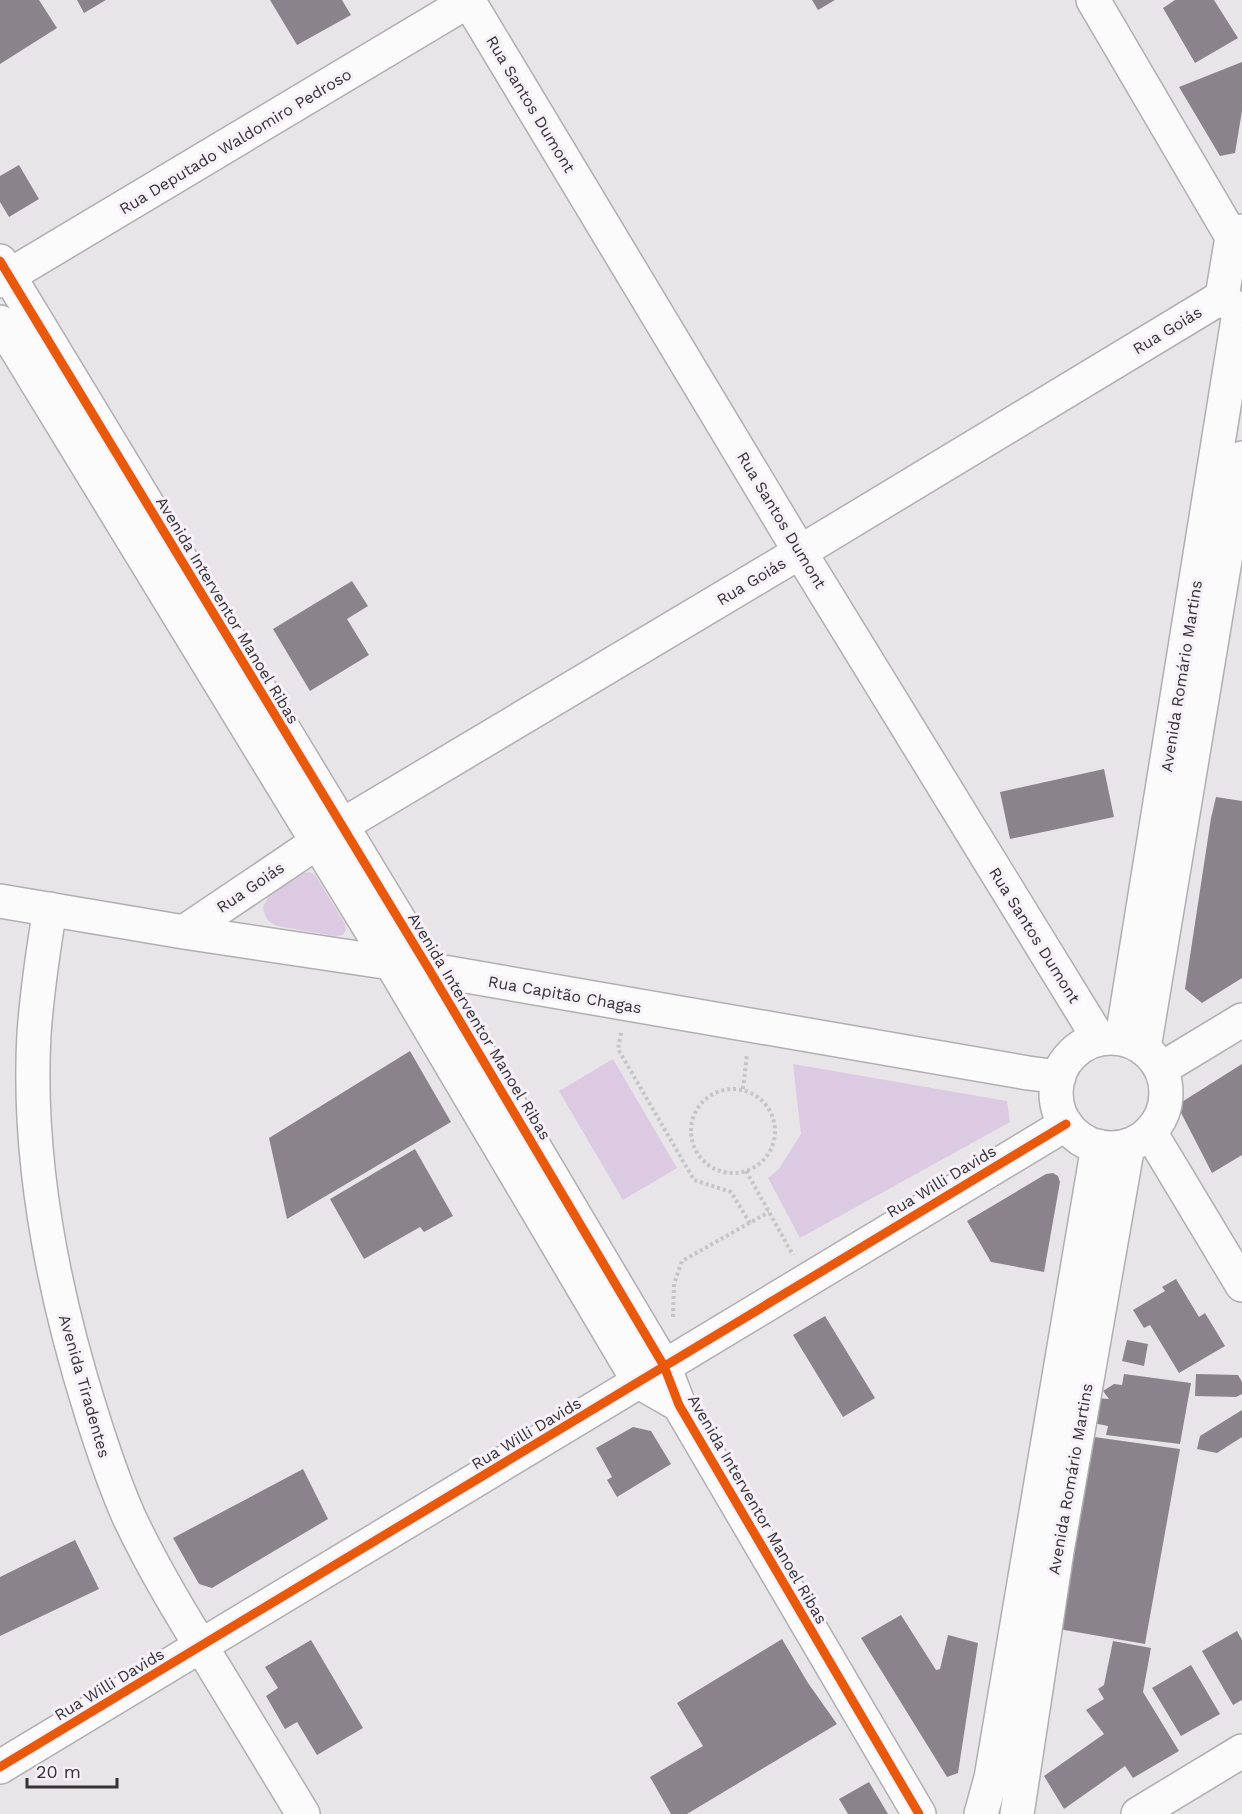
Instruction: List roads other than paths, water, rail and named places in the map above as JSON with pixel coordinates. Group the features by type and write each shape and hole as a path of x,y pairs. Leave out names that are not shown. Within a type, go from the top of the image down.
{"street":[{"name":"Rua Deputado Waldomiro Pedroso","path":"3,273 469,0"},
{"name":"Rua Santos Dumont","path":"469,0 801,552 1131,1048"},
{"path":"1093,0 1237,234"},
{"name":"Avenida Romário Martins","path":"1131,1048 1234,308 1237,234"},
{"name":"Avenida Interventor Manoel Ribas","path":"3,273 329,835 391,963 652,1374 679,1405 919,1814"},
{"name":"Rua Goiás","path":"184,932 329,835 801,552 1234,308"},
{"name":"Avenida Interventor Manoel Ribas","path":"0,322 329,835 430,971 652,1374"},
{"name":"Avenida Romário Martins","path":"1131,1048 1242,458"},
{"name":"Rua Capitão Chagas","path":"0,901 184,932 391,963 1059,1077"},
{"name":"Avenida Tiradentes","path":"50,909 39,977 34,1036 35,1120 42,1190 57,1285 84,1390 104,1454 124,1505 160,1580 303,1814"},
{"path":"1131,1048 1166,1085 1166,1102 1160,1119 1125,1141 1086,1142 1066,1124 1059,1109 1056,1093 1059,1077 1065,1064 1074,1053 1086,1044 1131,1048 1242,1020"},
{"name":"Rua Willi Davids","path":"0,1767 1066,1124"},
{"path":"1125,1141 1242,1285"},
{"name":"Avenida Romário Martins","path":"981,1814 1044,1549 1125,1141"},
{"name":"Avenida Romário Martins","path":"1017,1814 1044,1549"},
{"path":"1138,1814 1242,1751"}]}
